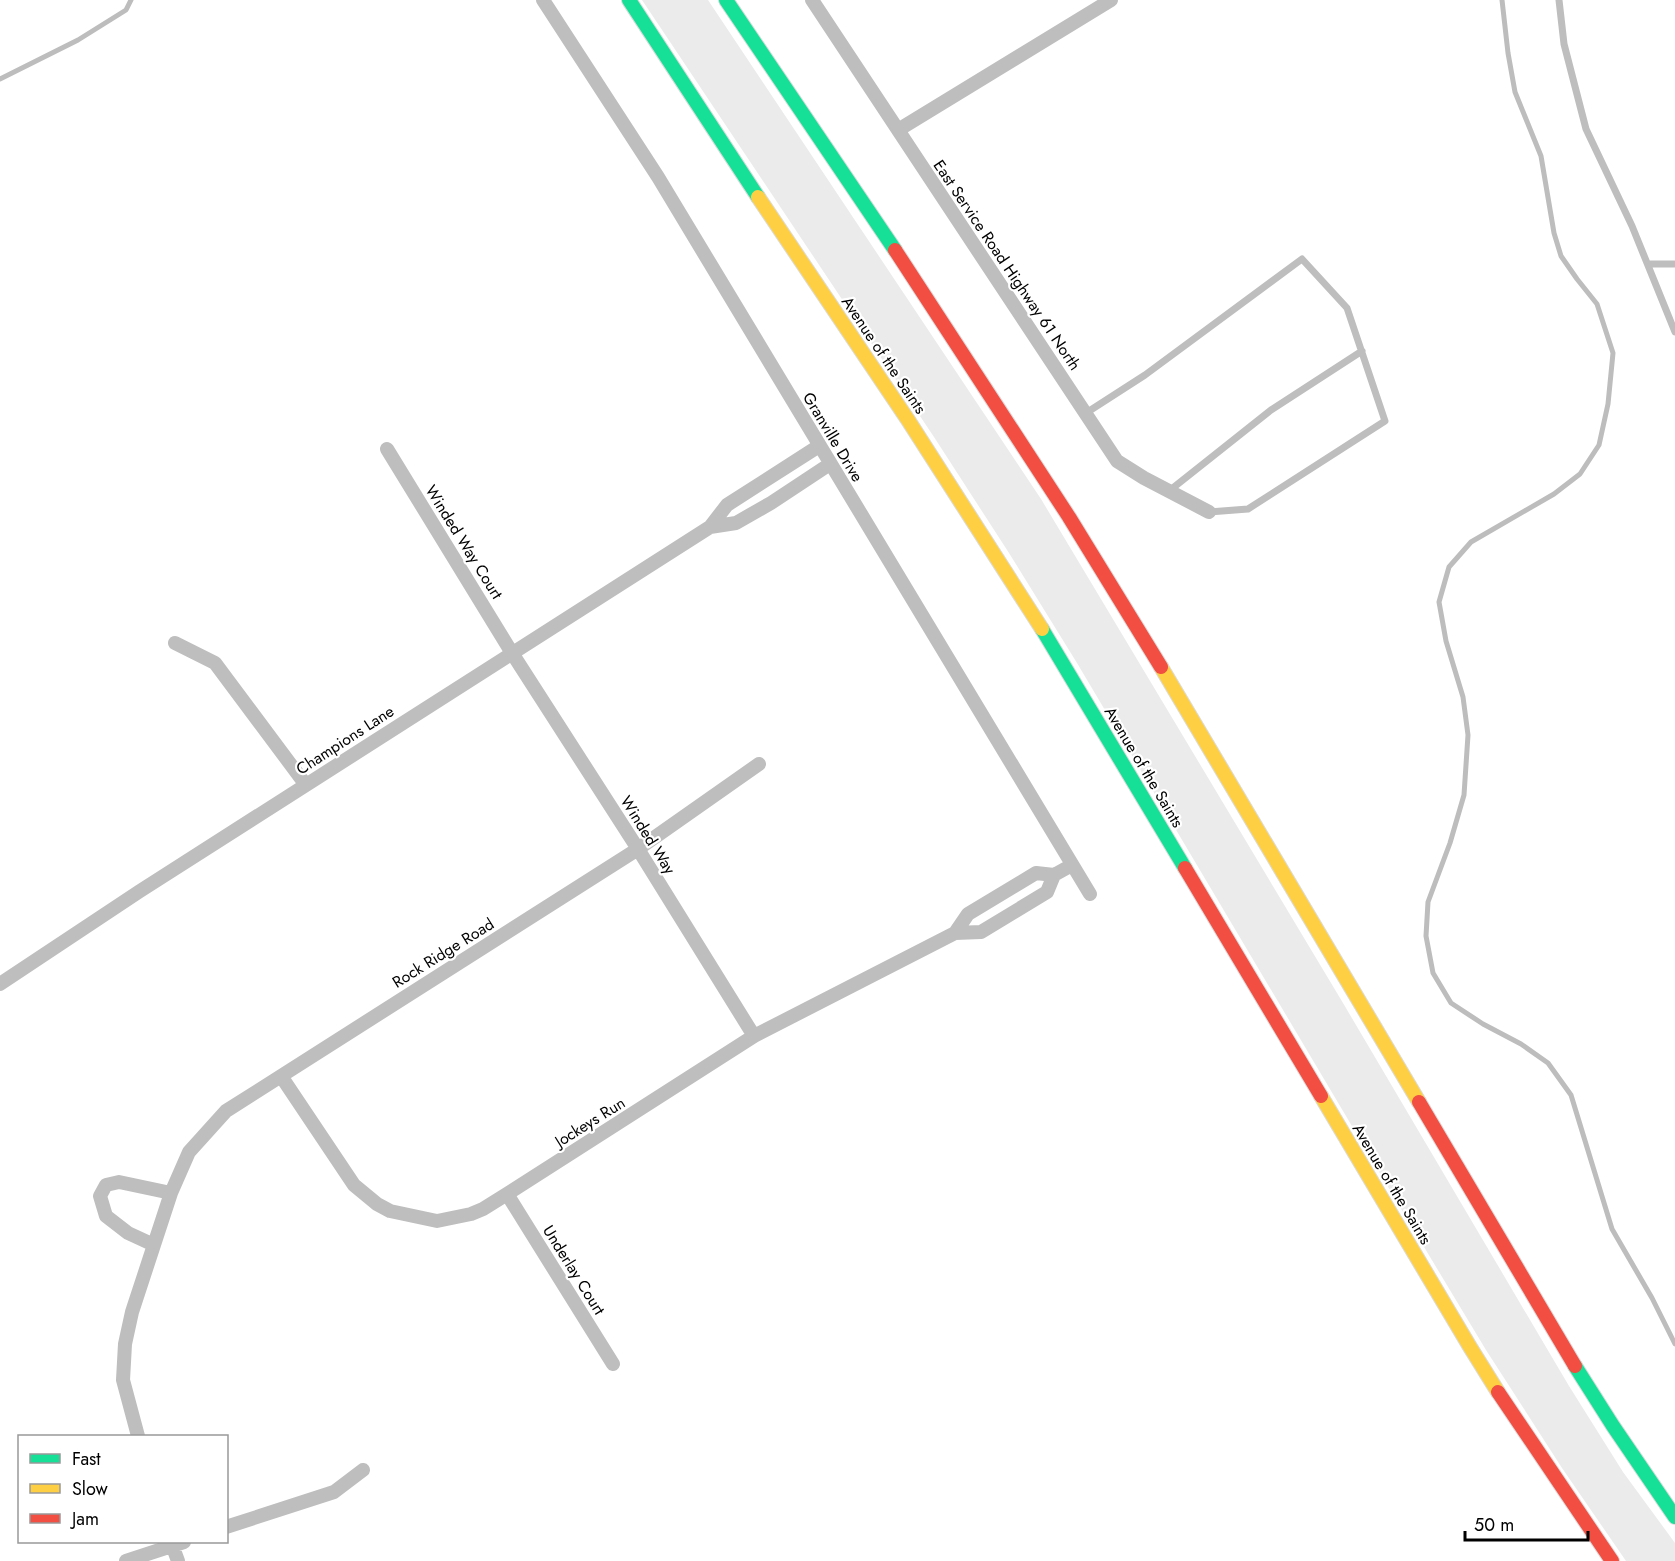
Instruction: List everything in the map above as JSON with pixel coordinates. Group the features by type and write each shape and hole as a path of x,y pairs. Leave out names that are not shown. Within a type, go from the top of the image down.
{"highway":[{"name":"Avenue of the Saints","path":"629,0 1006,572 1101,726 1464,1337 1518,1423 1612,1561"},
{"path":"726,0 988,390 1085,541 1533,1298 1630,1453 1675,1517"}],"street":[{"name":"Granville Drive","path":"543,0 658,177 1090,894"},
{"name":"East Service Road Highway 61 North","path":"812,0 1117,461 1209,512"},
{"path":"898,130 1111,0"},
{"name":"Champions Lane","path":"0,984 140,891 710,526 727,505 819,446"},
{"name":"Winded Way Court","path":"387,449 512,653"},
{"name":"Champions Lane","path":"710,526 736,523 830,465"},
{"path":"176,643 215,663 306,785"},
{"name":"Winded Way","path":"512,653 638,849 754,1036"},
{"name":"Rock Ridge Road","path":"137,1435 123,1380 124,1344 132,1312 171,1193 189,1152 226,1111 638,849 759,764"},
{"name":"Jockeys Run","path":"955,933 968,914 1036,873 1054,875 1072,865"},
{"name":"Jockeys Run","path":"281,1076 354,1185 377,1204 390,1211 437,1221 471,1214 507,1194 754,1036 955,933 981,932 1047,892 1054,875"},
{"path":"154,1245 128,1233 106,1216 100,1196 106,1185 119,1182 171,1193"},
{"name":"Underlay Court","path":"507,1194 613,1364"},
{"path":"228,1526 334,1492 363,1470"},
{"path":"126,1561 175,1543 178,1561"}],"lane":[{"path":"1559,0 1564,44 1586,129 1632,226 1675,332"},
{"path":"1086,413 1145,375 1302,259 1347,308 1385,421 1248,509 1209,512"},
{"path":"1648,264 1675,264"},
{"path":"1169,491 1271,410 1362,351"}],"shaded area":[{"path":"642,0 708,0 1041,499 1569,1386 1623,1472 1675,1543 1675,1561 1626,1561 1562,1468 1486,1350 1077,663 1009,553"}],"waterway":[{"path":"0,79 78,40 126,10 131,0"},
{"path":"1502,0 1515,92 1541,156 1554,233 1561,256 1597,304 1613,353 1608,404 1599,445 1580,474 1554,494 1471,542 1449,567 1439,602 1446,641 1463,697 1468,735 1464,795 1450,843 1428,902 1426,936 1433,973 1451,1003 1483,1024 1521,1044 1548,1063 1571,1095 1612,1229 1652,1298 1675,1344"}],"traffic: fast":[{"path":"629,0 758,197"},
{"path":"726,0 895,250"},
{"path":"1042,629 1185,868"},
{"path":"1575,1366 1675,1517"}],"traffic: slow":[{"path":"758,197 908,420 1042,629"},
{"path":"1161,667 1419,1102"},
{"path":"1321,1096 1498,1392"}],"traffic: jam":[{"path":"895,250 1069,517 1161,667"},
{"path":"1185,868 1321,1096"},
{"path":"1419,1102 1575,1366"},
{"path":"1498,1392 1612,1561"}]}
